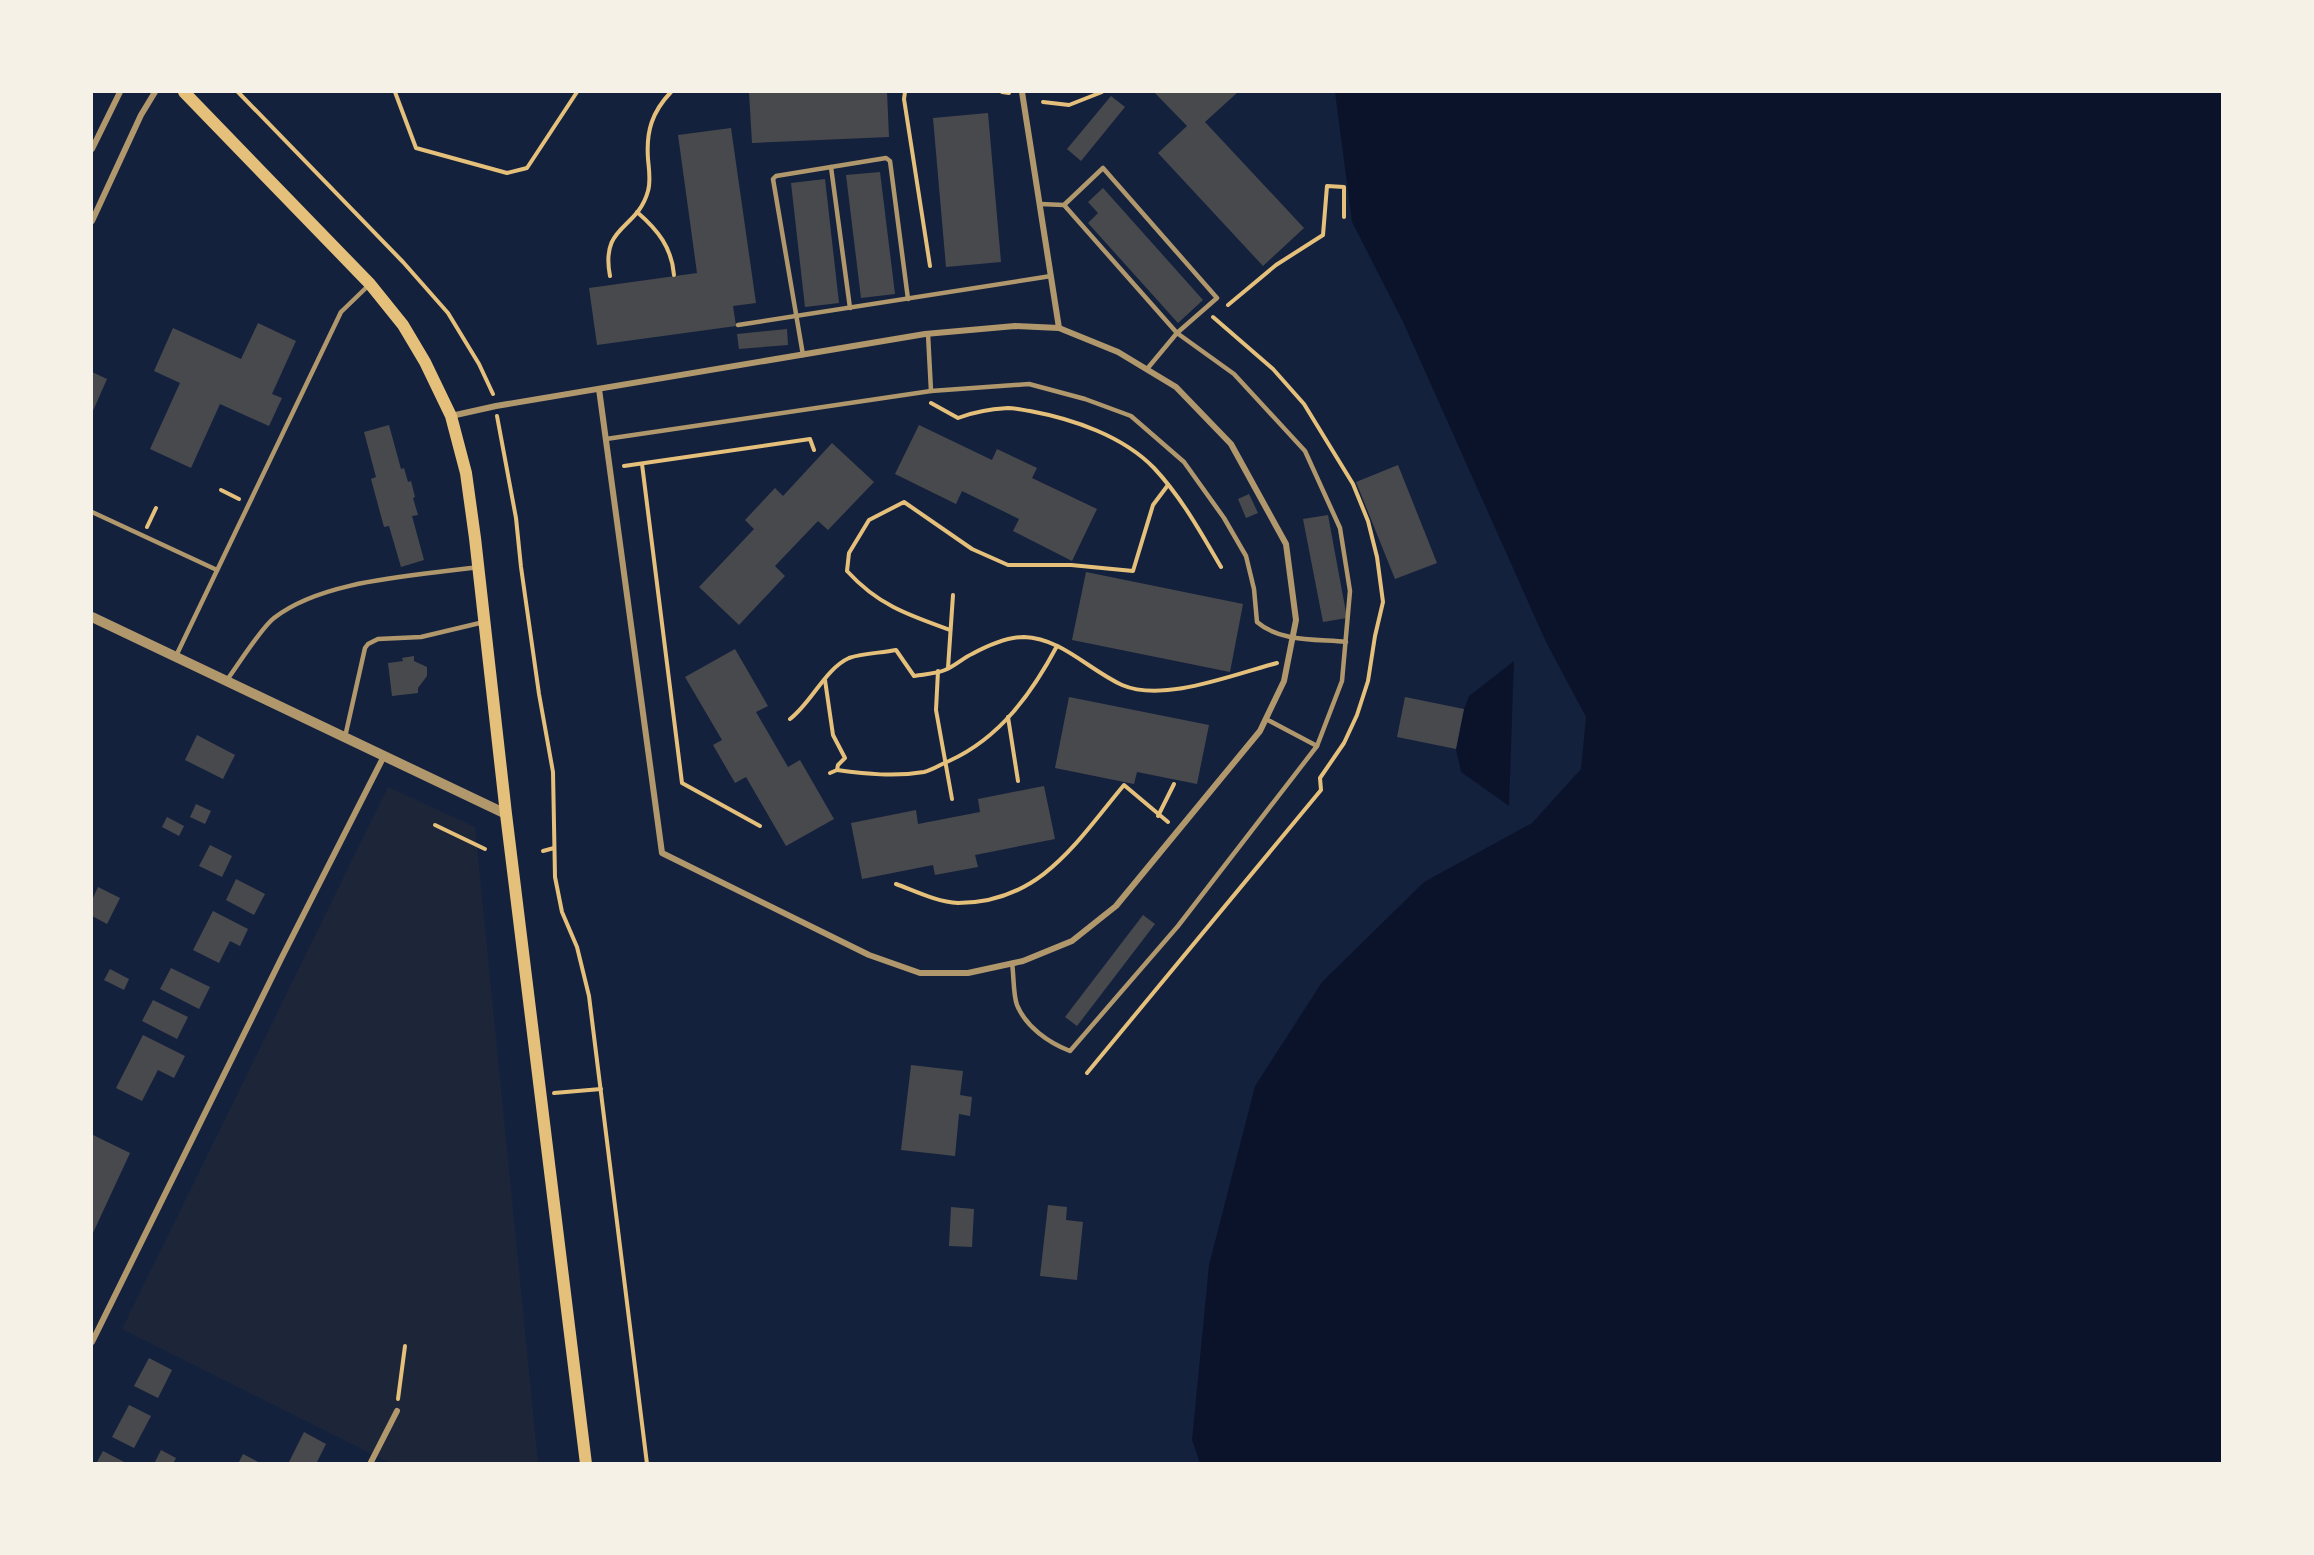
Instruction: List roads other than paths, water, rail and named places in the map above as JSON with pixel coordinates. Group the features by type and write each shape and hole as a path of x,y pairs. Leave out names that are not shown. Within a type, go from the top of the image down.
{"main road":[{"path":"183,92 370,284 414,344 451,417 466,474 478,567 586,1464"}],"street":[{"path":"92,150 120,92"},
{"path":"92,221 154,92"},
{"path":"1022,92 1059,328"},
{"path":"451,417 496,406 928,334 1015,326 1059,328 1118,352 1176,387 1231,444 1286,544 1296,620 1284,681 1260,731 1116,906 1072,941 1023,961 968,973 920,973 868,955 662,853 599,389"},
{"path":"92,617 506,814"},
{"path":"92,1342 384,756"},
{"path":"370,1464 397,1410"}],"lane":[{"path":"803,355 773,179 776,176 886,158 890,161 908,298"},
{"path":"831,168 850,308"},
{"path":"1040,204 1064,205 1103,168 1217,298 1177,333 1147,369"},
{"path":"1012,963 1017,1005 1031,1026 1055,1045 1070,1051 1178,926 1317,746 1342,681 1350,591 1340,528 1305,451 1234,374 1177,333 1064,205"},
{"path":"738,325 1051,276"},
{"path":"176,657 341,312 370,284"},
{"path":"928,334 929,391"},
{"path":"606,439 929,391 1029,384 1085,399 1131,416 1184,462 1224,518 1246,556 1254,589 1257,622 1266,630 1293,637 1346,642"},
{"path":"92,512 217,570"},
{"path":"227,680 272,619 302,601 346,587 478,567"},
{"path":"345,737 365,648 368,644 378,639 442,633 484,622"},
{"path":"1266,719 1317,746"}]}
